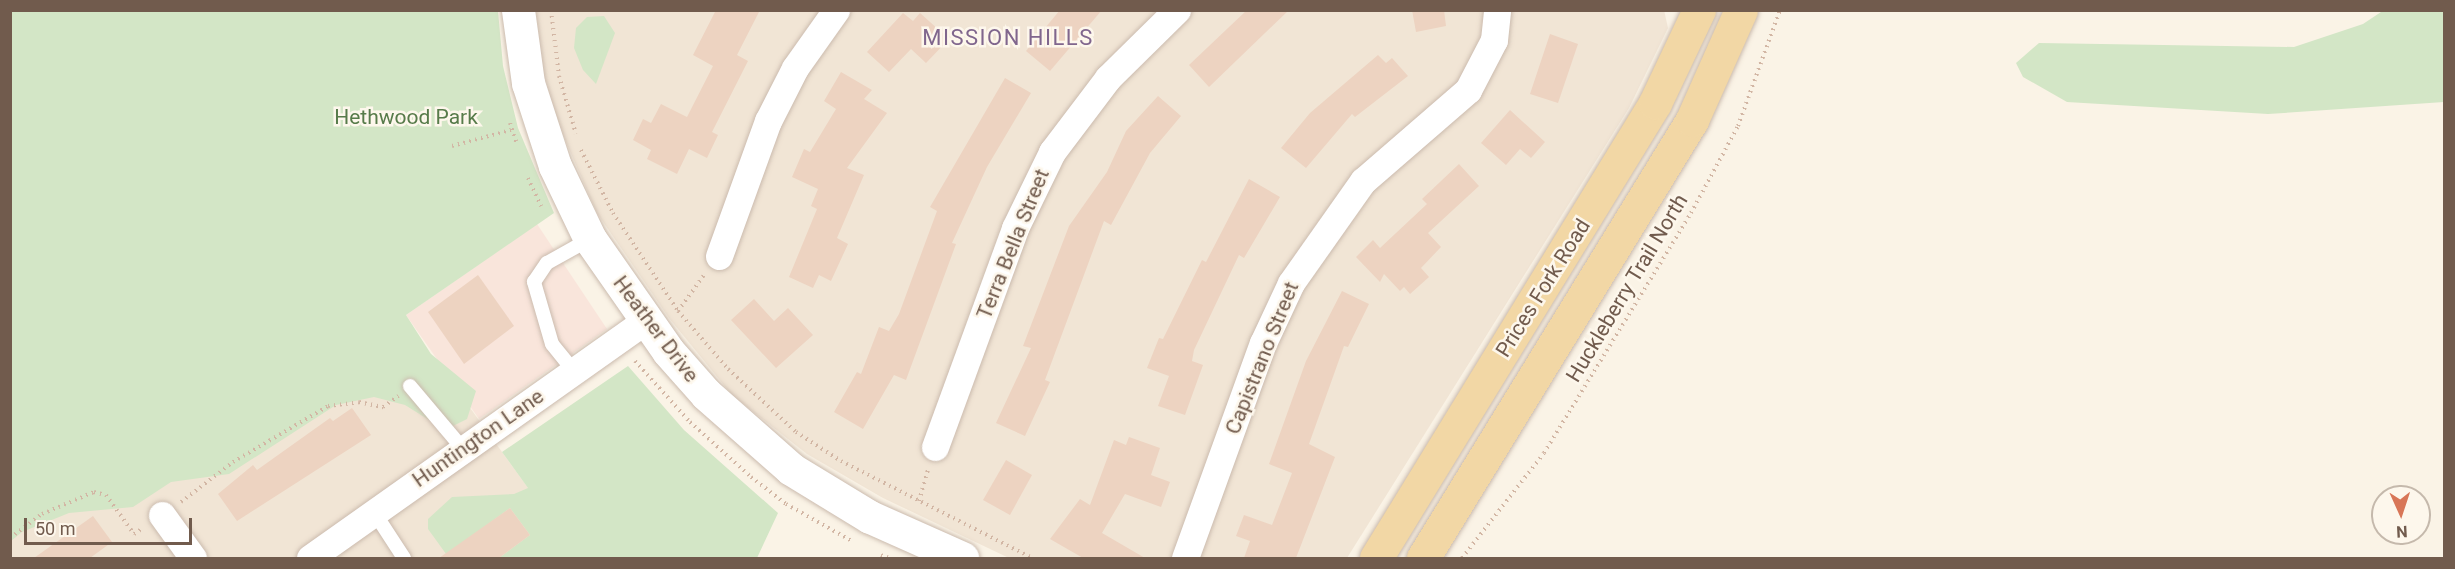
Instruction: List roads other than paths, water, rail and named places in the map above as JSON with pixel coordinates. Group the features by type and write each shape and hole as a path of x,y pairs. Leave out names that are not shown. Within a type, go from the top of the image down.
{"main road":[{"name":"Prices Fork Road","path":"1376,558 1655,103 1699,10"},
{"name":"Prices Fork Road","path":"1423,558 1686,130 1741,10"}],"street":[{"name":"Heather Drive","path":"518,10 524,64 538,120 590,239 646,320 706,394 774,456 850,506 955,557"},
{"path":"719,256 768,121 795,68 836,10"},
{"name":"Terra Bella Street","path":"935,447 1015,228 1052,152 1108,78 1177,10"},
{"name":"Capistrano Street","path":"1185,558 1263,343 1291,283 1363,181 1468,90 1494,40 1497,10"},
{"name":"Huntington Lane","path":"310,558 646,320"},
{"path":"162,514 193,558"}],"lane":[{"path":"573,370 552,344 534,282 547,263 590,239"},
{"path":"410,386 463,449"},
{"path":"374,512 404,558"}],"district":[{"name":"MISSION HILLS","path":"1008,38"}],"park label":[{"name":"Hethwood Park","path":"406,117"}]}
